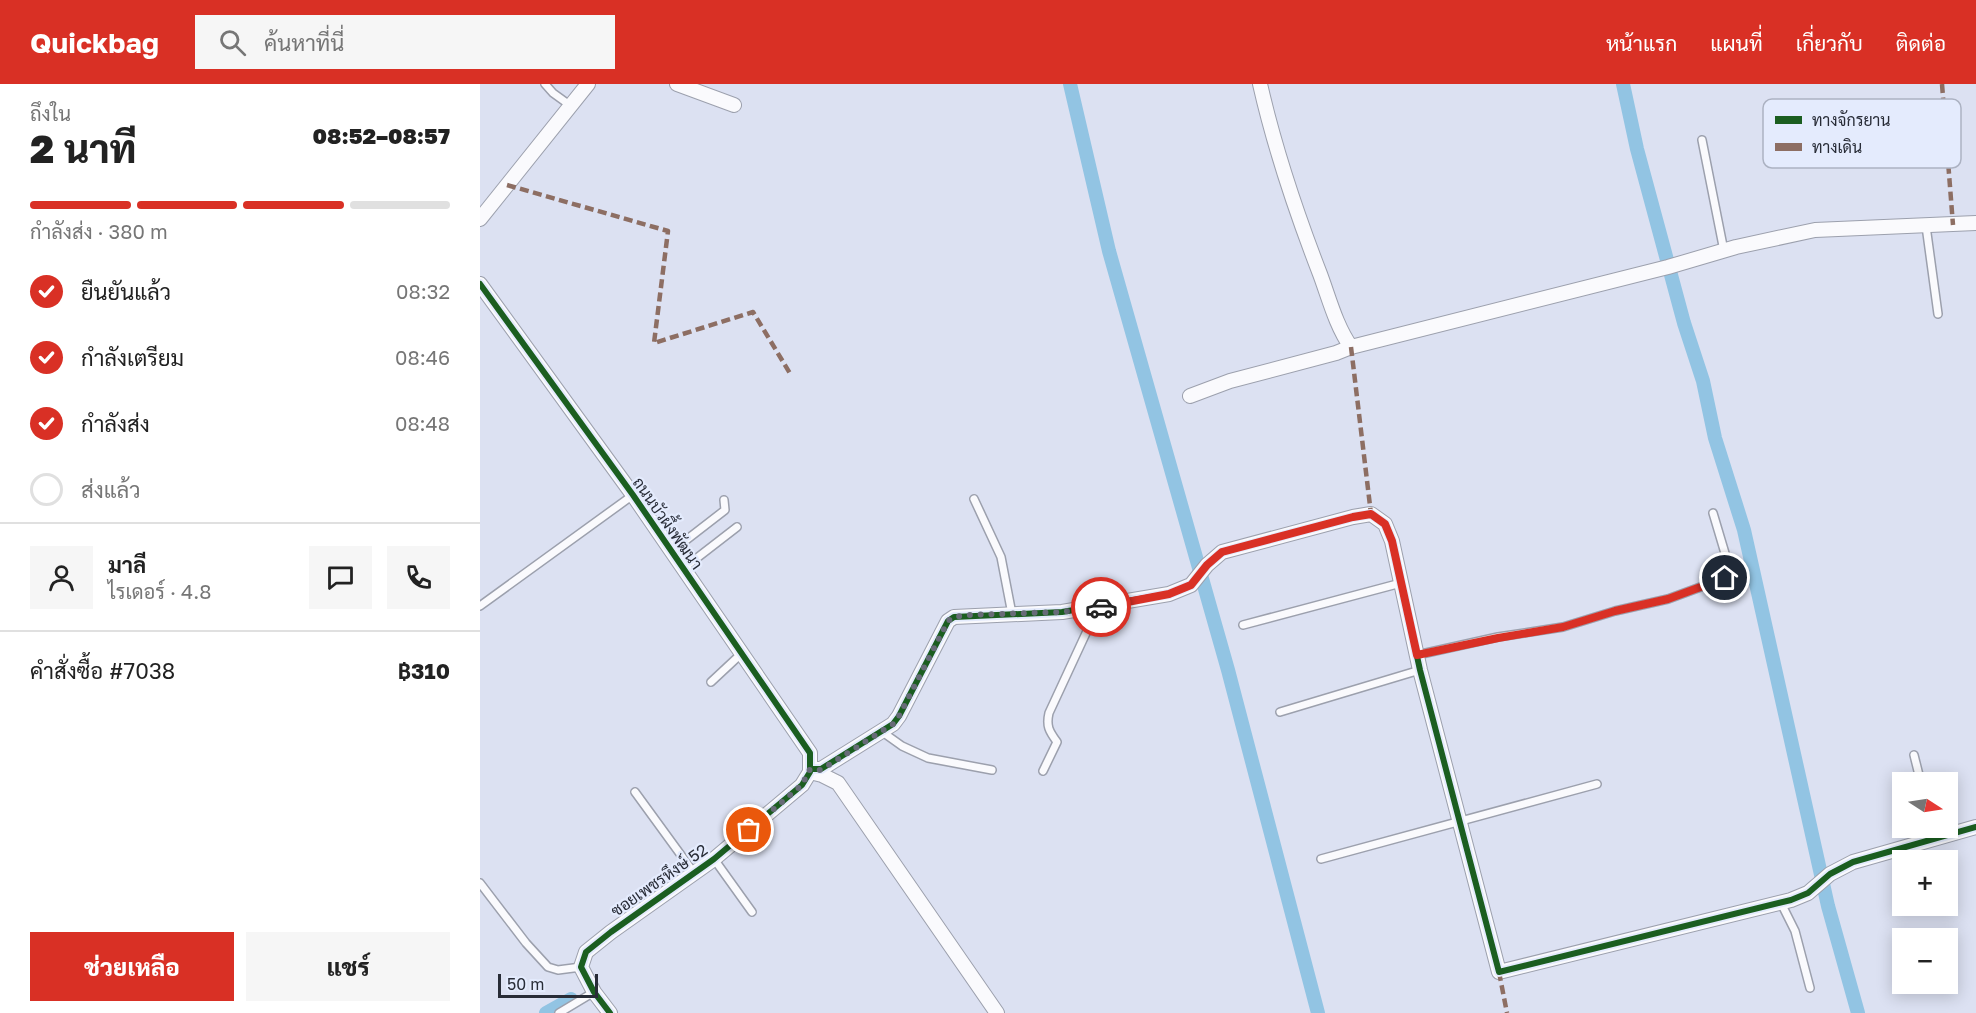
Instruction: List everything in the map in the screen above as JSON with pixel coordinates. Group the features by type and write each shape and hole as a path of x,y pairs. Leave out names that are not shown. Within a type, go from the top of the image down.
{"street":[{"path":"480,219 588,84"},
{"path":"677,84 734,105"},
{"path":"1260,84 1270,131 1294,205 1336,317 1351,347"},
{"path":"1190,396 1230,381 1351,347 1724,251 1815,230 1976,223"},
{"name":"ถนนบัวผึ้งพัฒนา","path":"480,284 633,495 810,753 810,770"},
{"path":"810,770 821,770 893,724 948,621 954,617 1062,612 1169,594 1191,585 1207,565 1222,552 1371,514 1385,524 1392,541 1420,670 1499,972 1781,903 1808,893 1830,874 1853,862 1920,838"},
{"path":"810,770 838,783 997,1013"},
{"name":"ซอยเพชรหึงษ์ 52","path":"581,967 586,952 714,859 802,785 810,770"},
{"path":"1958,830 1976,827"},
{"path":"581,967 594,992 610,1013"}],"lane":[{"path":"545,84 571,106"},
{"path":"1702,140 1724,251"},
{"path":"1926,226 1938,314"},
{"path":"480,606 633,495"},
{"path":"974,499 1001,557 1012,614"},
{"path":"672,551 725,510 724,500"},
{"path":"1417,655 1563,627 1615,611 1668,599 1725,578 1730,570 1713,513"},
{"path":"684,568 737,527"},
{"path":"1243,625 1401,583"},
{"path":"1043,771 1057,742 1047,723 1049,713 1087,631 1087,609"},
{"path":"711,682 741,654"},
{"path":"1280,712 1420,670"},
{"path":"881,731 902,746 928,758 992,770"},
{"path":"1914,755 1918,772"},
{"path":"1321,859 1597,784"},
{"path":"635,792 694,873"},
{"path":"714,859 752,912"},
{"path":"480,883 526,943 548,967 558,970 581,967"},
{"path":"1781,903 1795,931 1810,988"},
{"path":"559,1013 594,992"}],"waterway":[{"path":"1070,84 1109,251 1228,670 1318,1013"},
{"path":"1623,84 1637,149 1684,323 1703,381 1715,438 1744,530 1828,906 1858,1013"},
{"path":"546,1013 571,999"}],"marked path":[{"path":"1942,84 1943,99"},
{"path":"1949,168 1953,225"},
{"path":"507,185 668,231 654,343 753,312 791,375"},
{"path":"1351,347 1371,514"},
{"path":"1499,972 1507,1013"}],"cycle path":[{"path":"480,284 633,495 810,753 810,772 802,785 714,859 586,952 581,967 594,992 610,1013"},
{"path":"810,769 821,769 893,724 948,621 954,617 1062,612 1169,594 1191,585 1207,565 1222,552 1371,514 1385,524 1392,541 1420,670 1499,972 1791,900 1808,893 1830,874 1853,862 1976,827"}],"way so far":[{"path":"749,830 802,785 810,769 821,770 893,724 948,621 954,617 1062,612 1101,607"}],"route":[{"path":"1101,607 1169,594 1191,585 1207,565 1222,552 1371,514 1385,524 1392,541 1417,655 1563,627 1615,611 1668,599 1725,578"}]}
